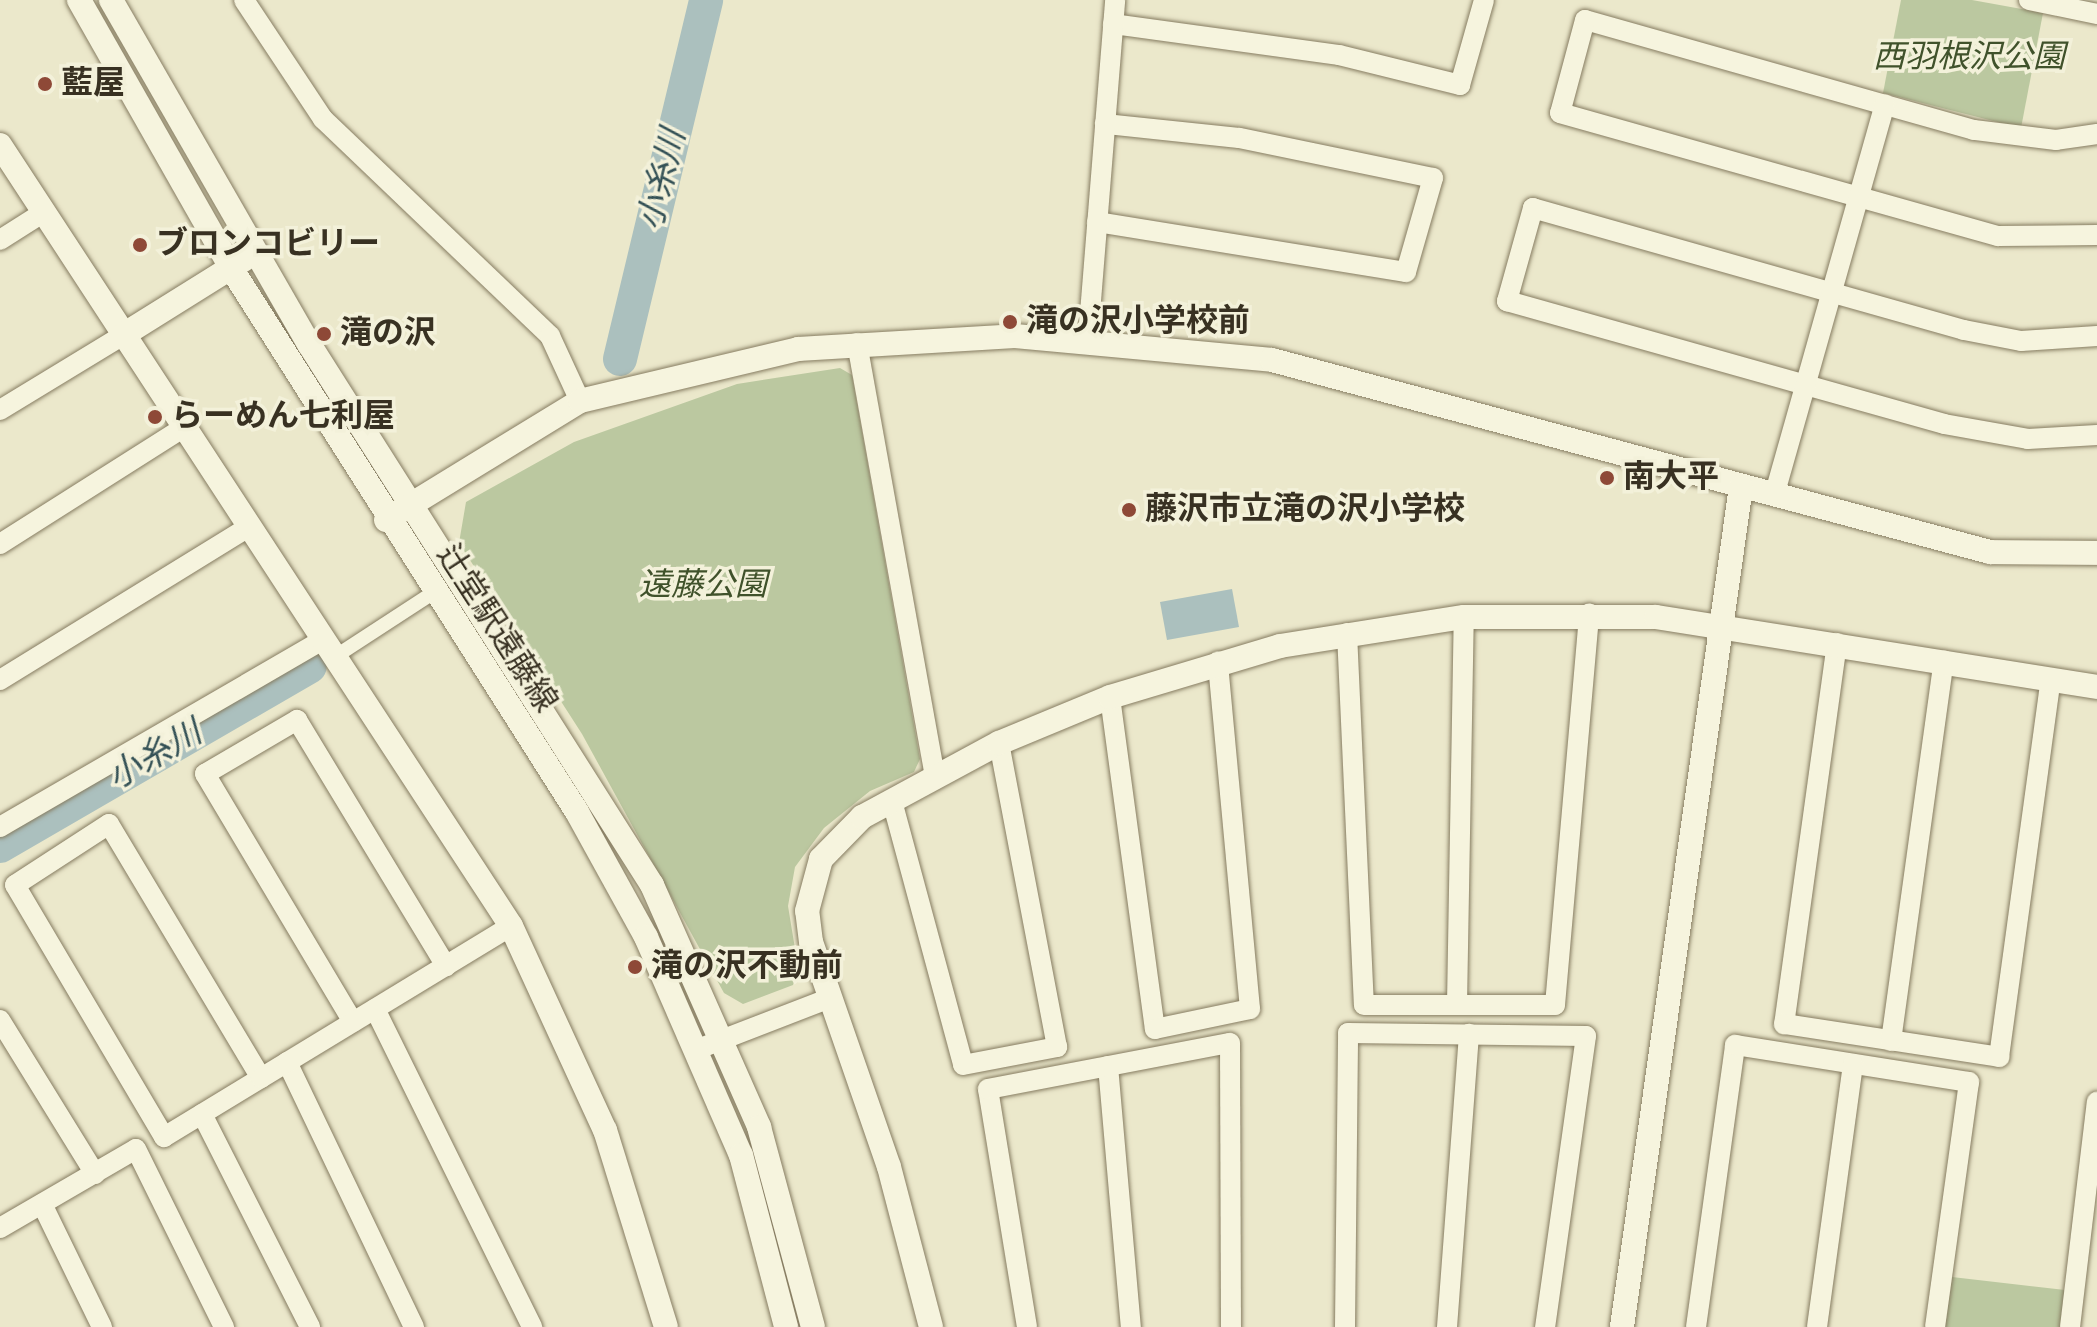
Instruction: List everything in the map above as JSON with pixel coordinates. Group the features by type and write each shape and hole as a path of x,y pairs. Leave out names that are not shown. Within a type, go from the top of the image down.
{"street":[{"name":"辻堂駅遠藤線","path":"79,0 231,268 386,520 577,812 698,1049 741,1155 786,1327"},
{"name":"辻堂駅遠藤線","path":"111,0 254,254 408,506 652,885 723,1037 761,1135 813,1327"},
{"path":"244,0 323,119 550,336 580,401"},
{"path":"1088,338 1115,0"},
{"path":"1113,24 1326,53 1460,85 1484,0"},
{"path":"2029,0 2097,14"},
{"path":"2097,134 2017,138 1585,20 1560,113 1998,236 2038,241 2097,235"},
{"path":"1774,496 1885,104"},
{"path":"1097,222 1406,272 1433,178 1239,138 1105,124"},
{"path":"0,145 120,337 511,926 605,1130 666,1327"},
{"path":"2097,336 2021,341 1533,208 1507,301 1986,434 2097,435"},
{"path":"0,240 41,214"},
{"path":"0,410 254,254"},
{"path":"386,520 580,401 729,361 857,343 1088,338 1347,376 1741,487 1990,552 2097,553"},
{"path":"857,343 935,777"},
{"path":"0,544 181,429"},
{"path":"1622,1327 1741,487"},
{"path":"0,680 247,528"},
{"path":"0,827 434,592"},
{"path":"1347,633 1364,1005 1555,1005 1589,613"},
{"path":"931,1327 889,1167 811,942 811,884 837,836 935,777 999,743 1110,697 1218,661 1347,633 1464,617 1589,613 1721,624 2097,687"},
{"path":"1457,1005 1464,617"},
{"path":"1837,643 1784,1024 1999,1057 2051,679"},
{"path":"1110,697 1155,1029 1250,1009 1218,661"},
{"path":"1891,1041 1944,661"},
{"path":"353,1022 205,774 297,720 446,966"},
{"path":"892,801 963,1065 1057,1047 999,743"},
{"path":"261,1078 109,824 15,885 164,1137 511,926"},
{"path":"698,1049 830,998"},
{"path":"375,1009 532,1327"},
{"path":"0,1020 95,1174"},
{"path":"1345,1327 1348,1033 1586,1036 1545,1327"},
{"path":"1447,1327 1469,1034"},
{"path":"1027,1327 988,1089 1230,1043 1231,1327"},
{"path":"1696,1327 1735,1045 1969,1082 1935,1327"},
{"path":"287,1062 414,1327"},
{"path":"1817,1327 1853,1064"},
{"path":"1108,1066 1131,1327"},
{"path":"2070,1327 2097,1102"},
{"path":"202,1114 310,1327"},
{"path":"0,1228 136,1149 224,1327"},
{"path":"42,1204 102,1327"}],"green space":[{"name":"西羽根沢公園","path":"1901,0 1972,0 2043,13 2021,128 1883,93"},
{"name":"遠藤公園","path":"840,368 852,375 920,759 914,772 870,791 824,828 795,867 788,906 798,967 793,985 743,1004 724,993 582,734 459,543 466,502 574,442 737,384"},
{"path":"1952,1277 2065,1290 2061,1327 1945,1327"}],"shaded area":[{"path":"1232,589 1239,627 1167,640 1160,602"}],"waterway":[{"name":"小糸川","path":"620,359 706,0"},
{"name":"小糸川","path":"0,846 310,666"}],"place":[{"name":"藍屋","path":"45,84"},
{"name":"ブロンコビリー","path":"140,245"},
{"name":"滝の沢小学校前","path":"1010,322"},
{"name":"滝の沢","path":"324,334"},
{"name":"らーめん七利屋","path":"155,417"},
{"name":"南大平","path":"1607,478"},
{"name":"藤沢市立滝の沢小学校","path":"1129,510"},
{"name":"滝の沢不動前","path":"635,967"}]}
